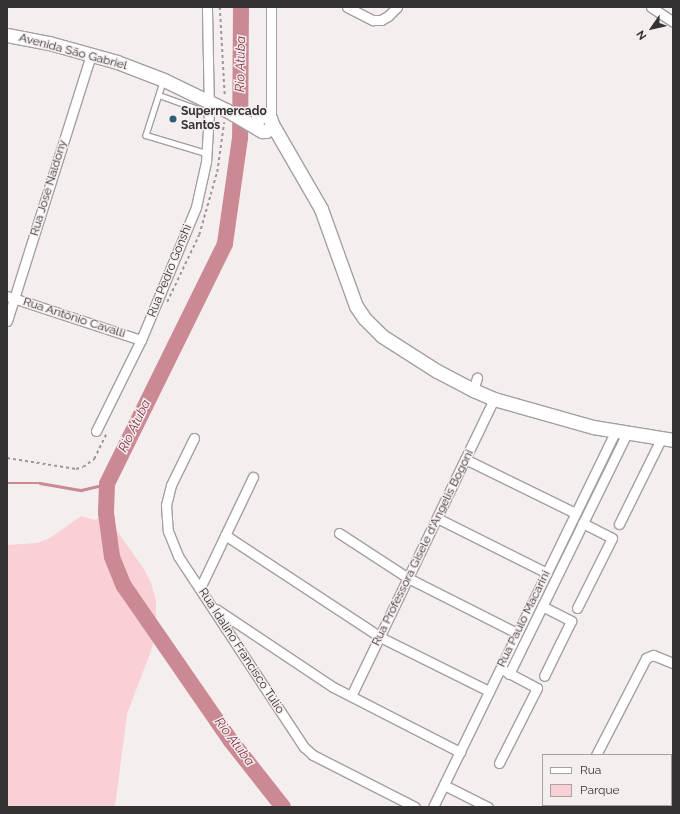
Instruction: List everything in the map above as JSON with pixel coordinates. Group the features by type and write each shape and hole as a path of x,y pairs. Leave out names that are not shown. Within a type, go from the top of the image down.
{"main road":[{"name":"Avenida São Gabriel","path":"13,37 117,62 164,80 209,108 226,110 242,120 264,123"},
{"path":"7,45 13,37"},
{"path":"264,123 306,180 321,209 350,293 364,318 382,336 414,357 475,384 494,399 572,423 621,433 667,439"}],"street":[{"name":"Rua Pedro Gonshi","path":"96,431 142,340 196,207 206,153 209,108 207,7"},
{"path":"264,123 270,89 271,7"},
{"path":"347,7 364,17 373,20 381,20 388,16 397,7"},
{"path":"655,8 673,22"},
{"name":"Rua José Naldony","path":"7,321 11,297 91,55"},
{"name":"Rua Antônio Cavalli","path":"11,297 142,340"},
{"name":"Rua Professora Gisele d'Angelis Bogoni","path":"351,696 494,399"},
{"path":"509,674 583,523 621,433"},
{"name":"Rua Paulo Macarini","path":"433,807 575,513 621,433"},
{"name":"Rua Idalino Francisco Túlio","path":"194,438 171,486 166,505 165,516 172,544 308,752 415,807"},
{"path":"619,524 667,439"},
{"path":"465,459 575,513"},
{"path":"200,588 253,477"},
{"path":"437,518 546,573"},
{"path":"577,608 612,538 583,523"},
{"path":"339,533 408,578 517,633"},
{"path":"225,535 380,637 489,692"},
{"path":"542,606 571,621 544,676"},
{"path":"213,607 333,687 460,752"},
{"path":"596,754 642,663 649,655 658,655 673,663"},
{"path":"499,763 537,688 500,669"},
{"path":"444,785 488,807"}],"lane":[{"path":"164,80 146,135 206,153"},
{"path":"159,95 209,108"}],"green space":[{"path":"81,516 95,520 102,516 114,527 144,569 151,583 156,600 156,631 151,651 127,714 115,807 7,807 7,545 37,543 50,538"}],"waterway":[{"name":"Rio Atuba","path":"241,7 240,138 225,244 107,484 106,513 112,557 124,586 231,741 283,807"},
{"path":"7,483 40,483 81,490 107,484"}],"place":[{"name":"Supermercado Santos","path":"173,119"}]}
